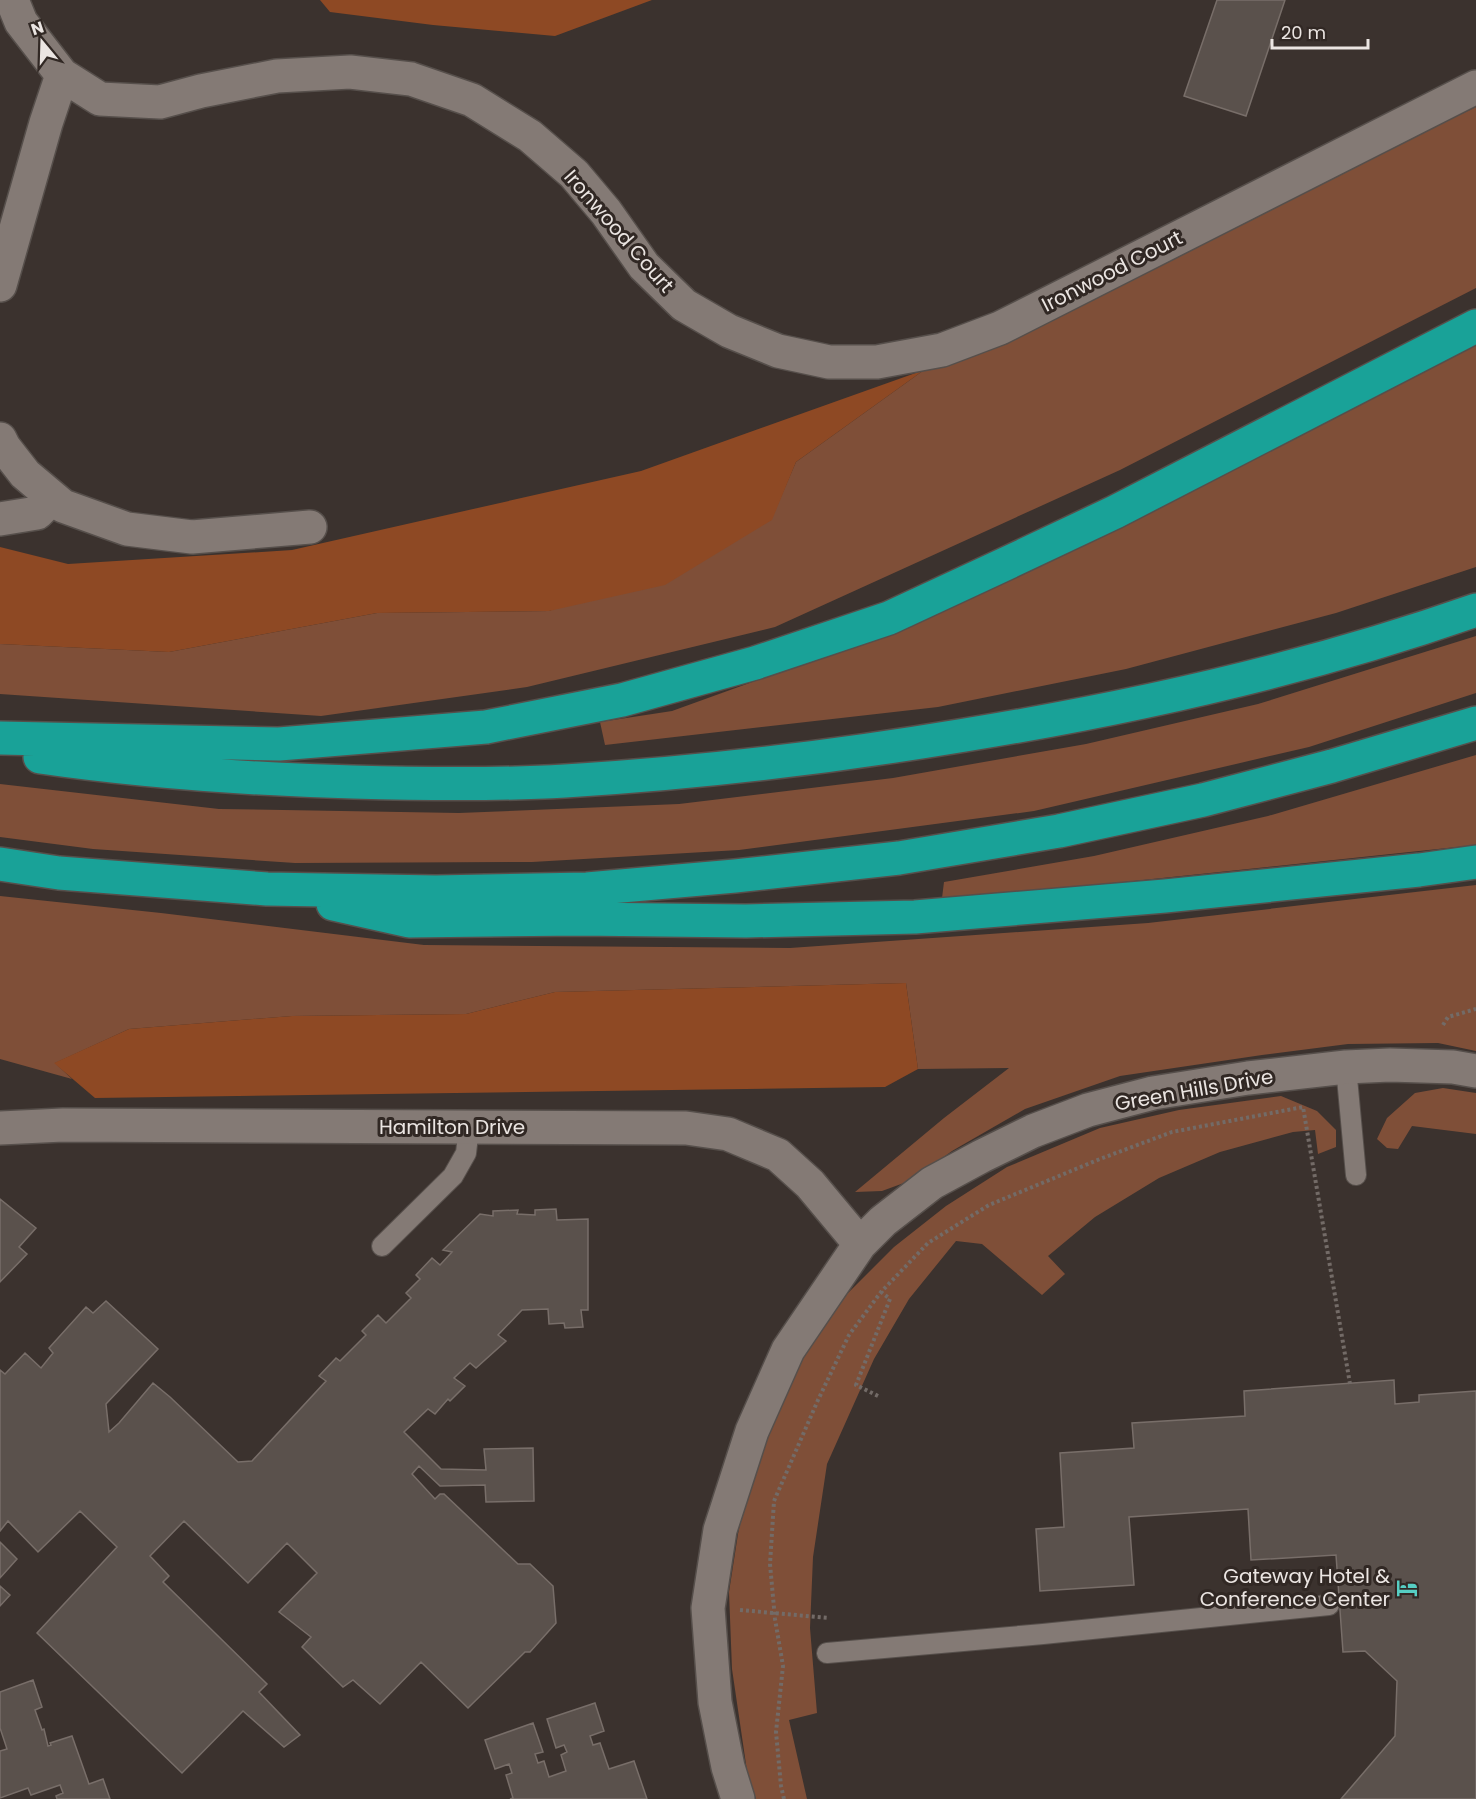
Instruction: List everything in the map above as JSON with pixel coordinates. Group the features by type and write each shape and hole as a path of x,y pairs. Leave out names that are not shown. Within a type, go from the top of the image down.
{"highway":[{"path":"0,738 279,744 486,728 621,700 755,663 889,618 1003,565 1115,512 1476,326"},
{"path":"0,752 97,765 256,780 418,784 563,781 726,769 881,749 1005,729 1176,695 1299,665 1476,610"},
{"path":"0,864 59,873 267,889 436,892 587,890 735,876 898,858 1059,831 1203,800 1332,766 1476,723"},
{"path":"267,889 409,921 802,920 915,917 1141,898 1419,870 1476,862"}],"street":[{"name":"Ironwood Court","path":"9,7 62,75 100,99 160,102 201,91 277,76 350,72 411,79 472,100 530,136 574,174 606,212 644,266 684,305 729,331 778,351 829,362 877,362 942,350 1000,328 1476,87"},
{"path":"0,285 62,75"},
{"path":"1,446 25,474 63,506 127,530 192,537 310,527"},
{"path":"0,519 37,513 52,498"},
{"name":"Green Hills Drive","path":"738,1799 728,1767 716,1702 708,1608 720,1530 752,1431 788,1350 860,1244 883,1221 932,1183 1023,1136 1088,1110 1163,1091 1248,1078 1346,1067 1390,1065 1453,1067 1476,1071"},
{"name":"Hamilton Drive","path":"0,1128 63,1125 686,1128 728,1134 778,1155 810,1184 860,1244"}],"lane":[{"path":"1346,1067 1356,1176"},
{"path":"382,1246 453,1176 466,1153 469,1127"},
{"path":"827,1653 1329,1605"}],"path":[{"path":"1443,1025 1448,1017 1476,1009"},
{"path":"784,1799 777,1732 783,1666 774,1613 770,1564 774,1501 849,1335 880,1292 928,1243 990,1205 1100,1158 1172,1132 1303,1107 1350,1384"},
{"path":"878,1396 856,1385 890,1299 880,1292"},
{"path":"730,1609 829,1618"}],"shaded area":[{"path":"320,0 652,0 555,36 433,25 330,12"},
{"path":"1476,107 1476,288 1120,470 775,627 527,687 321,716 0,694 0,644 169,652 377,613 549,611 771,520 796,462 924,370"},
{"path":"1476,343 1476,567 1336,613 1126,669 938,707 605,745 600,722 672,711 802,664"},
{"path":"924,370 796,462 772,520 665,585 549,611 377,613 169,652 0,644 0,547 68,564 292,550 641,471"},
{"path":"1476,636 1476,693 1309,747 1034,811 739,850 532,862 295,863 93,849 0,837 0,784 219,809 459,813 679,804 893,778 1086,744 1258,704"},
{"path":"1476,755 1476,845 1124,882 942,898 944,882 1094,856 1268,816"},
{"path":"1476,885 1476,1051 1438,1043 1348,1044 1120,1076 1025,1109 952,1151 912,1180 882,1191 855,1192 944,1118 1009,1068 918,1069 906,983 555,992 466,1014 292,1016 129,1029 55,1063 72,1079 0,1059 0,896 424,945 790,948 1148,923"},
{"path":"906,983 918,1069 885,1087 95,1098 54,1063 129,1029 292,1016 466,1014 555,992"},
{"path":"1443,1088 1476,1093 1476,1134 1412,1126 1398,1149 1387,1148 1377,1139 1387,1118 1415,1093"},
{"path":"1281,1096 1317,1111 1336,1130 1336,1147 1318,1154 1315,1130 1293,1132 1220,1152 1159,1178 1095,1217 1048,1256 1065,1274 1042,1295 982,1244 956,1241 909,1299 874,1359 827,1464 813,1557 810,1628 817,1713 789,1720 807,1799 756,1799 747,1771 732,1669 729,1592 738,1534 753,1458 784,1388 841,1300 894,1247 946,1206 1007,1167 1100,1128 1179,1110"}],"building":[{"path":"1217,0 1285,0 1246,116 1184,96"},
{"path":"0,1199 36,1228 19,1247 27,1254 0,1282"},
{"path":"556,1209 557,1220 588,1219 588,1310 581,1310 583,1327 565,1328 564,1323 549,1324 548,1309 522,1310 498,1335 506,1341 476,1368 470,1363 454,1378 465,1386 450,1401 448,1399 435,1414 428,1409 404,1432 441,1469 486,1470 484,1449 533,1448 534,1501 486,1502 485,1485 440,1486 419,1466 412,1474 435,1499 440,1494 444,1494 518,1564 530,1564 553,1586 556,1623 530,1652 525,1652 468,1708 421,1662 380,1704 353,1680 343,1687 302,1647 311,1637 279,1612 317,1573 287,1543 248,1583 184,1521 150,1556 169,1576 163,1582 267,1684 259,1692 300,1735 284,1747 243,1711 182,1773 37,1633 117,1547 80,1511 38,1552 8,1521 0,1531 0,1370 5,1374 25,1353 41,1368 53,1353 49,1348 86,1307 93,1313 106,1301 158,1349 106,1404 109,1432 153,1383 238,1462 252,1461 326,1381 319,1376 336,1358 340,1361 366,1335 362,1331 378,1315 386,1323 411,1298 406,1293 420,1279 416,1275 432,1258 440,1265 452,1252 443,1250 480,1214 493,1216 493,1211 518,1210 517,1214 535,1215 535,1210"},
{"name":"Gateway Hotel & Conference Center","path":"1394,1380 1395,1404 1419,1402 1419,1395 1476,1391 1476,1799 1341,1799 1395,1736 1397,1681 1365,1651 1343,1652 1336,1555 1251,1560 1248,1509 1129,1517 1134,1585 1040,1591 1036,1529 1064,1527 1060,1453 1134,1448 1132,1423 1245,1416 1244,1391"},
{"path":"0,1542 17,1559 0,1578"},
{"path":"0,1586 10,1595 0,1606"},
{"path":"33,1680 42,1707 35,1710 42,1730 44,1729 48,1746 51,1745 50,1743 72,1736 89,1784 103,1779 110,1799 57,1799 56,1796 63,1793 60,1785 31,1795 28,1788 0,1798 0,1751 7,1749 0,1728 0,1692"},
{"path":"595,1703 604,1731 590,1736 593,1745 600,1743 609,1769 634,1761 647,1799 510,1799 513,1798 506,1775 512,1773 509,1764 495,1769 485,1740 533,1723 543,1752 535,1754 538,1763 544,1761 549,1777 566,1771 561,1755 567,1752 564,1745 556,1748 547,1719"}],"place":[{"name":"Gateway Hotel & Conference Center","path":"1407,1588"}]}
